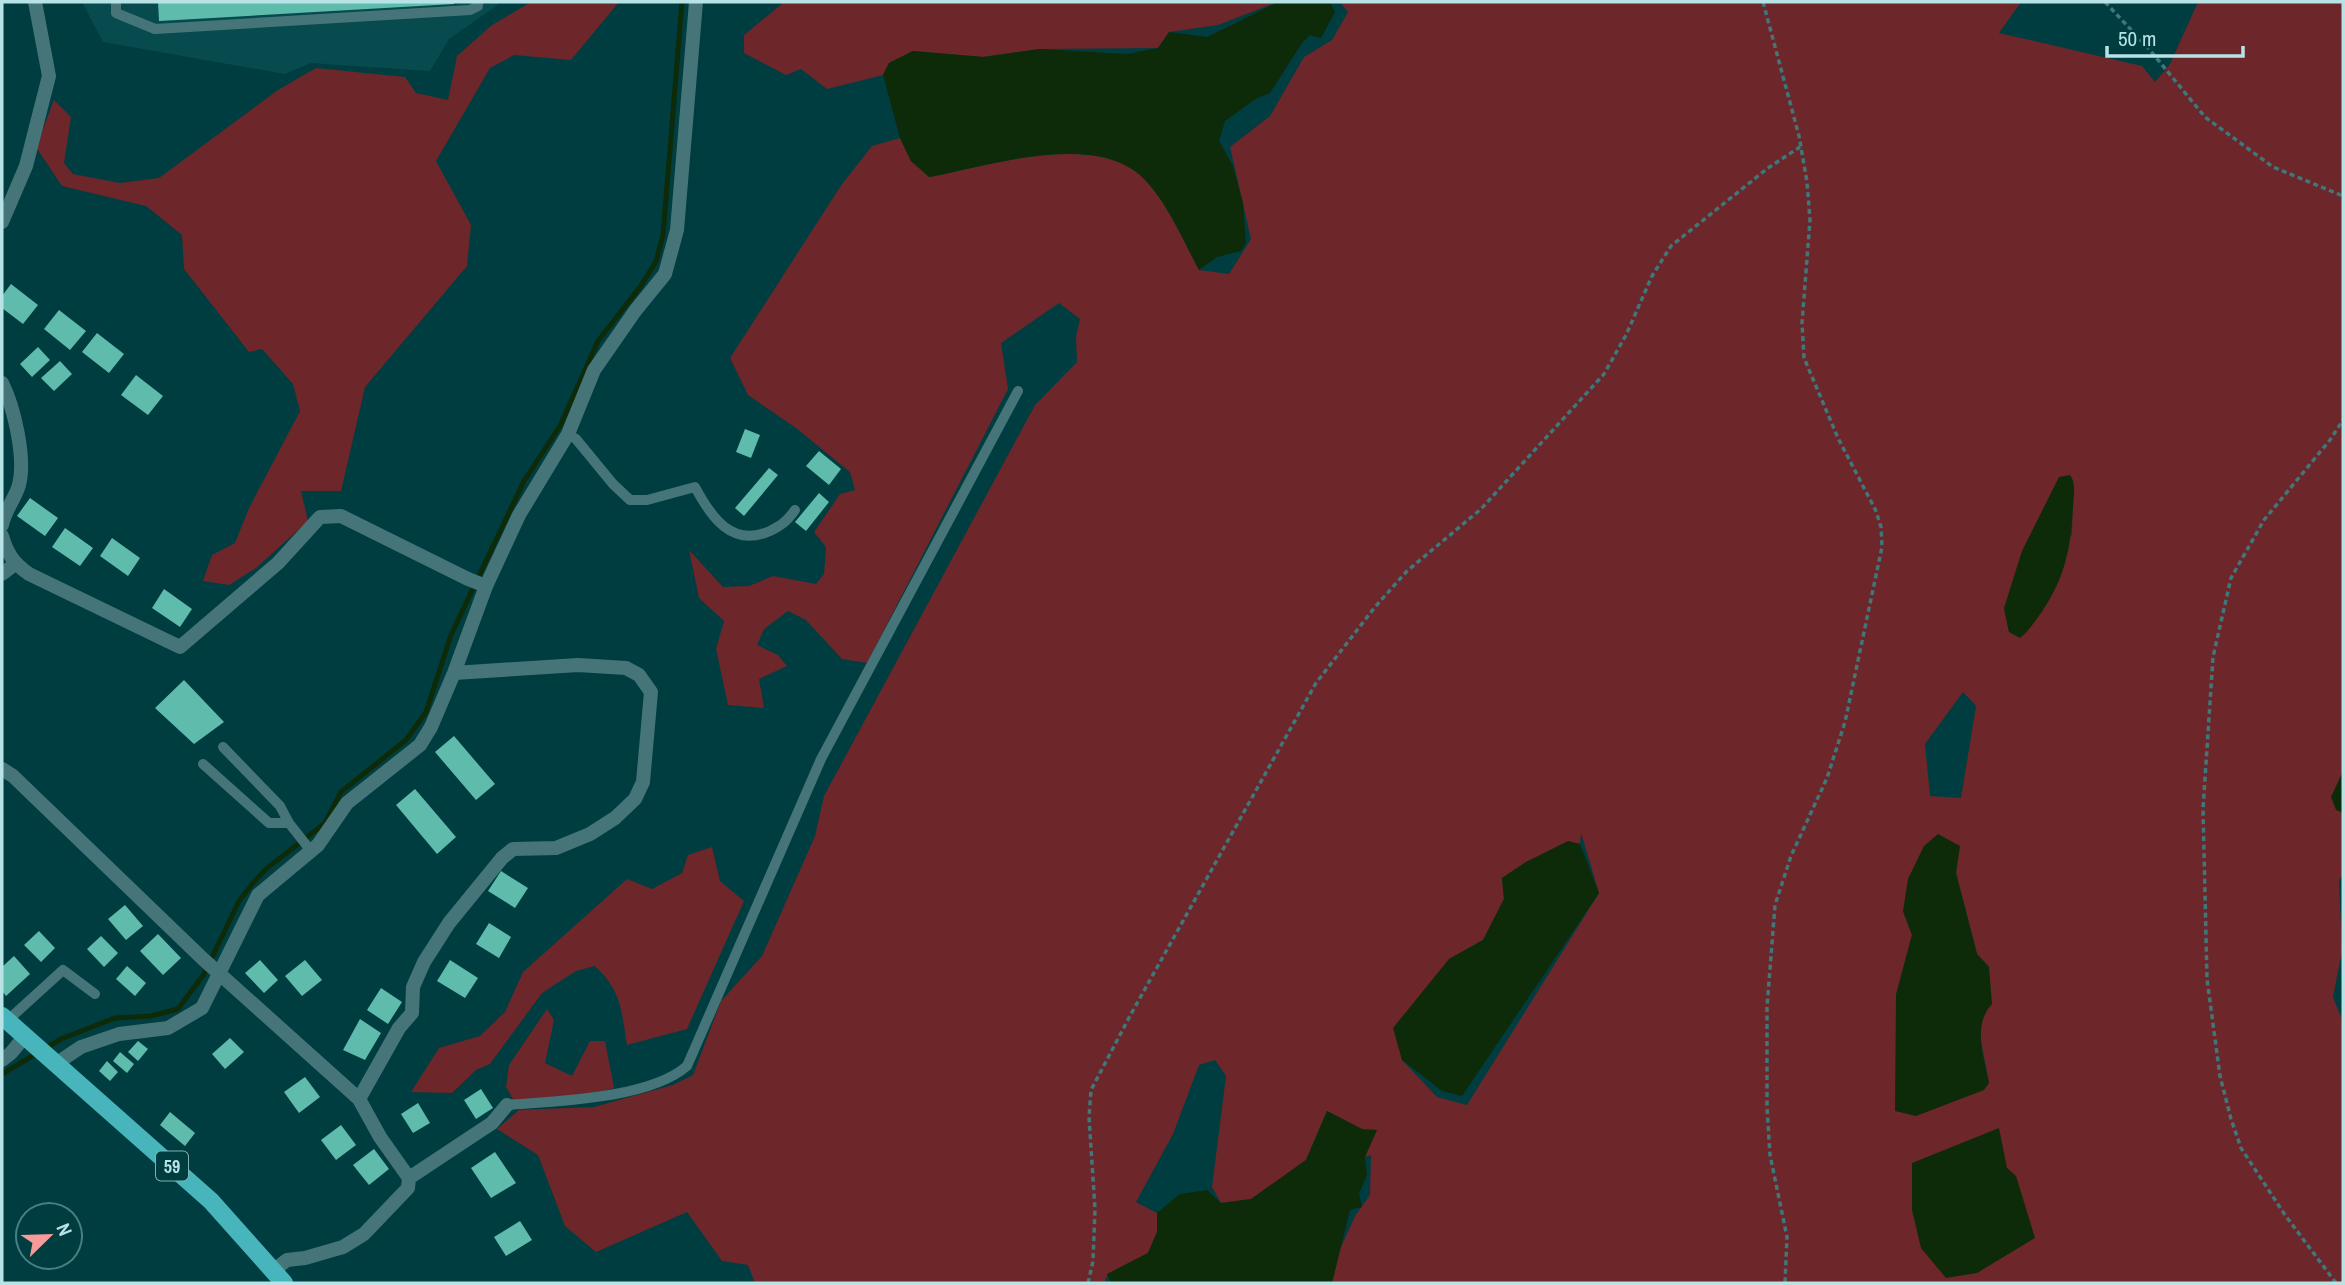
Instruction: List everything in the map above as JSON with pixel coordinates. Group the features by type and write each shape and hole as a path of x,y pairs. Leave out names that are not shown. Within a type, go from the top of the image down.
{"main road":[{"name":"59","path":"5,1019 211,1201 279,1276"}],"street":[{"path":"2,222 26,166 49,76 35,2"},
{"path":"2,1060 11,1053 81,1047 119,1034 168,1028 202,1009 212,967 233,942 258,895 309,849 318,845 347,803 420,745 431,727 454,673 478,583 568,434 594,370 635,311 665,274 677,230 696,2"},
{"path":"2,383 17,430 20,454 19,484 2,525"},
{"path":"2,536 15,564 29,573 180,647 278,563 320,517 341,516 478,583"},
{"path":"2,575 15,564"},
{"path":"359,1099 399,1028 412,1013 413,987 424,962 449,923 502,858 513,849 556,848 590,834 615,818 635,799 643,782 651,692 639,675 626,668 578,664 454,673"},
{"path":"2,758 2,769 13,776 212,967 359,1099 380,1137 409,1178 408,1188 364,1234 343,1247 305,1258 287,1260 279,1276"},
{"path":"409,1178 492,1123 507,1105"}],"lane":[{"path":"116,2 116,13 155,29 470,10 478,6 478,2"},
{"path":"507,1105 594,1098 661,1082 675,1077 687,1066 821,759 1018,391"},
{"path":"568,434 576,439 613,484 630,500 647,500 695,487 706,508 718,522 735,533 748,537 786,523 795,510"},
{"path":"223,747 280,806 309,849"},
{"path":"203,764 269,824 289,823"},
{"path":"5,1019 63,970 95,994"}],"path":[{"path":"1763,2 1807,182 1810,220 1802,323 1804,358 1838,438 1876,511 1881,527 1882,547 1845,722 1827,778 1791,856 1775,905 1767,1007 1767,1107 1770,1155 1787,1237 1785,1283"},
{"path":"2105,2 2149,49 2205,117 2273,167 2343,196"},
{"path":"1088,1283 1093,1261 1095,1209 1089,1117 1091,1090 1316,683 1375,607 1407,571 1481,509 1604,374 1671,246 1768,168 1800,147"},
{"path":"2336,1283 2277,1204 2241,1148 2231,1119 2220,1076 2207,979 2203,809 2213,657 2231,578 2264,520 2330,440 2343,420"}],"shaded area":[{"path":"82,2 502,2 449,39 430,71 311,63 285,74 103,42"},
{"path":"531,2 619,2 571,60 514,55 490,68 436,161 471,225 467,266 365,387 341,491 301,491 308,521 256,568 229,585 203,581 212,555 235,543 249,508 300,411 293,384 262,349 249,352 184,269 182,235 146,206 62,186 36,147 54,100 71,117 64,163 73,174 120,183 159,178 278,90 316,68 405,77 416,93 448,100 457,56 492,25"},
{"path":"784,2 1277,2 1218,25 1169,32 1158,48 1040,49 983,57 913,51 889,63 883,75 827,89 801,69 786,75 744,53 744,35"},
{"path":"1278,2 1330,2 1335,12 1321,38 1310,35 1302,43 1270,93 1257,98 1225,121 1219,141 1233,166 1243,203 1246,243 1241,251 1217,257 1199,270 1172,217 1155,191 1135,171 1114,160 1089,155 1035,156 929,177 911,161 900,138 883,75 889,63 913,51 983,57 1040,49 1127,54 1158,48 1169,32 1207,37"},
{"path":"1340,2 2021,2 1999,33 2142,66 2155,82 2170,64 2198,2 2343,2 2343,874 2339,880 2342,951 2333,997 2343,1022 2343,1283 1332,1283 1340,1249 1355,1216 1370,1195 1371,1155 1365,1157 1370,1141 1362,1129 1327,1111 1306,1160 1252,1199 1221,1203 1212,1187 1226,1076 1215,1060 1199,1065 1173,1134 1136,1202 1157,1213 1157,1232 1148,1253 1108,1274 1104,1283 755,1283 748,1265 722,1261 687,1212 596,1252 565,1226 538,1155 497,1129 519,1110 594,1107 673,1085 693,1075 721,1001 762,956 815,836 824,796 1035,405 1077,362 1076,336 1080,319 1059,303 1001,343 1008,389 867,663 842,659 806,620 788,611 764,629 757,645 778,655 787,666 759,679 764,708 728,705 716,649 724,621 699,598 689,550 723,587 749,586 773,576 816,584 824,574 826,547 814,532 840,494 855,490 850,472 796,428 748,395 730,358 842,184 872,146 900,138 911,161 930,177 1035,156 1089,155 1114,160 1135,171 1155,191 1199,270 1229,274 1251,239 1230,147 1270,116 1304,57 1332,40 1348,12","holes":["2073,479 2072,534 2009,632 2004,608","1963,692 1976,706 1961,798 1930,796 1925,744","1581,833 1599,893 1467,1105 1437,1097 1402,1060 1449,959 1483,940 1504,899 1502,878 1526,862 1568,842 1580,844","1959,846 1956,873 1977,954 1989,967 1979,1031 1989,1083 1896,995 1912,935 1903,911"]},
{"path":"2070,475 2074,494 2071,536 2065,562 2049,600 2020,638 2009,632 2004,608 2022,551 2059,477"},
{"path":"2343,771 2343,813 2336,810 2331,797"},
{"path":"1938,834 1960,846 1956,873 1977,954 1989,967 1992,1004 1982,1022 1981,1042 1989,1083 1984,1090 1916,1116 1895,1111 1896,995 1912,935 1903,911 1908,879 1924,846"},
{"path":"1568,841 1580,844 1599,893 1462,1096 1442,1091 1402,1060 1393,1028 1449,959 1483,940 1504,899 1502,878 1526,862"},
{"path":"712,847 720,881 744,901 687,1029 627,1045 619,1002 611,984 595,966 576,971 542,993 490,1064 476,1070 452,1093 411,1092 439,1048 480,1036 505,1012 523,972 627,879 652,889 682,873 688,855"},
{"path":"547,1009 554,1020 545,1063 572,1076 590,1041 605,1041 614,1088 592,1094 514,1101 506,1087 509,1065"},
{"path":"1327,1111 1362,1129 1377,1130 1365,1157 1367,1175 1359,1194 1362,1207 1350,1210 1332,1283 1111,1283 1107,1274 1148,1253 1157,1232 1157,1213 1180,1194 1207,1190 1221,1203 1251,1199 1306,1160"},
{"path":"1999,1128 2007,1168 2016,1176 2035,1238 1977,1273 1946,1278 1921,1248 1912,1210 1912,1163"}],"building":[{"path":"158,2 454,2 454,4 159,21"},
{"path":"11,284 38,305 23,324 2,308 2,296"},
{"path":"59,310 86,331 70,350 44,329"},
{"path":"97,333 124,354 109,373 82,352"},
{"path":"38,347 50,360 32,377 20,364"},
{"path":"60,361 72,374 54,391 41,378"},
{"path":"136,375 163,396 148,415 121,395"},
{"path":"745,429 760,435 751,458 736,452"},
{"path":"819,451 841,469 829,485 806,466"},
{"path":"769,468 778,475 744,516 735,508"},
{"path":"819,493 829,502 806,531 795,522"},
{"path":"30,498 58,518 45,536 17,516"},
{"path":"65,528 93,548 80,566 52,547"},
{"path":"112,538 140,558 128,576 100,556"},
{"path":"164,589 192,609 180,627 152,608"},
{"path":"184,680 224,722 194,744 155,708"},
{"path":"454,736 495,784 476,800 435,752"},
{"path":"415,789 456,837 437,854 396,805"},
{"path":"501,871 528,888 515,908 488,891"},
{"path":"125,905 143,926 126,940 108,919"},
{"path":"489,923 511,937 499,958 476,944"},
{"path":"39,931 55,948 41,962 24,945"},
{"path":"158,934 181,958 163,975 140,951"},
{"path":"101,936 118,953 104,967 87,949"},
{"path":"14,956 30,974 6,996 2,991 2,967"},
{"path":"260,960 278,980 264,993 245,973"},
{"path":"305,960 322,980 302,996 285,976"},
{"path":"450,960 478,978 465,998 437,981"},
{"path":"127,966 146,983 135,996 116,979"},
{"path":"381,988 402,1002 388,1024 367,1010"},
{"path":"360,1019 381,1033 365,1060 343,1050"},
{"path":"230,1038 244,1052 225,1069 212,1054"},
{"path":"138,1041 148,1049 138,1061 128,1052"},
{"path":"120,1052 134,1064 127,1073 113,1061"},
{"path":"107,1061 118,1072 110,1081 99,1071"},
{"path":"305,1077 320,1097 299,1113 284,1092"},
{"path":"481,1089 493,1108 476,1119 464,1100"},
{"path":"418,1103 430,1123 413,1133 401,1114"},
{"path":"170,1112 195,1133 185,1146 160,1125"},
{"path":"341,1125 356,1145 336,1160 321,1140"},
{"path":"374,1149 389,1169 369,1185 353,1165"},
{"path":"495,1152 516,1183 491,1198 471,1168"},
{"path":"520,1221 532,1240 506,1256 494,1237"}],"waterway":[{"path":"2,1074 61,1039 115,1018 151,1016 178,1009 204,974 239,901 253,883 266,869 325,823 341,792 406,740 426,712 451,635 524,481 560,426 598,341 656,262 663,235 682,2"}]}
